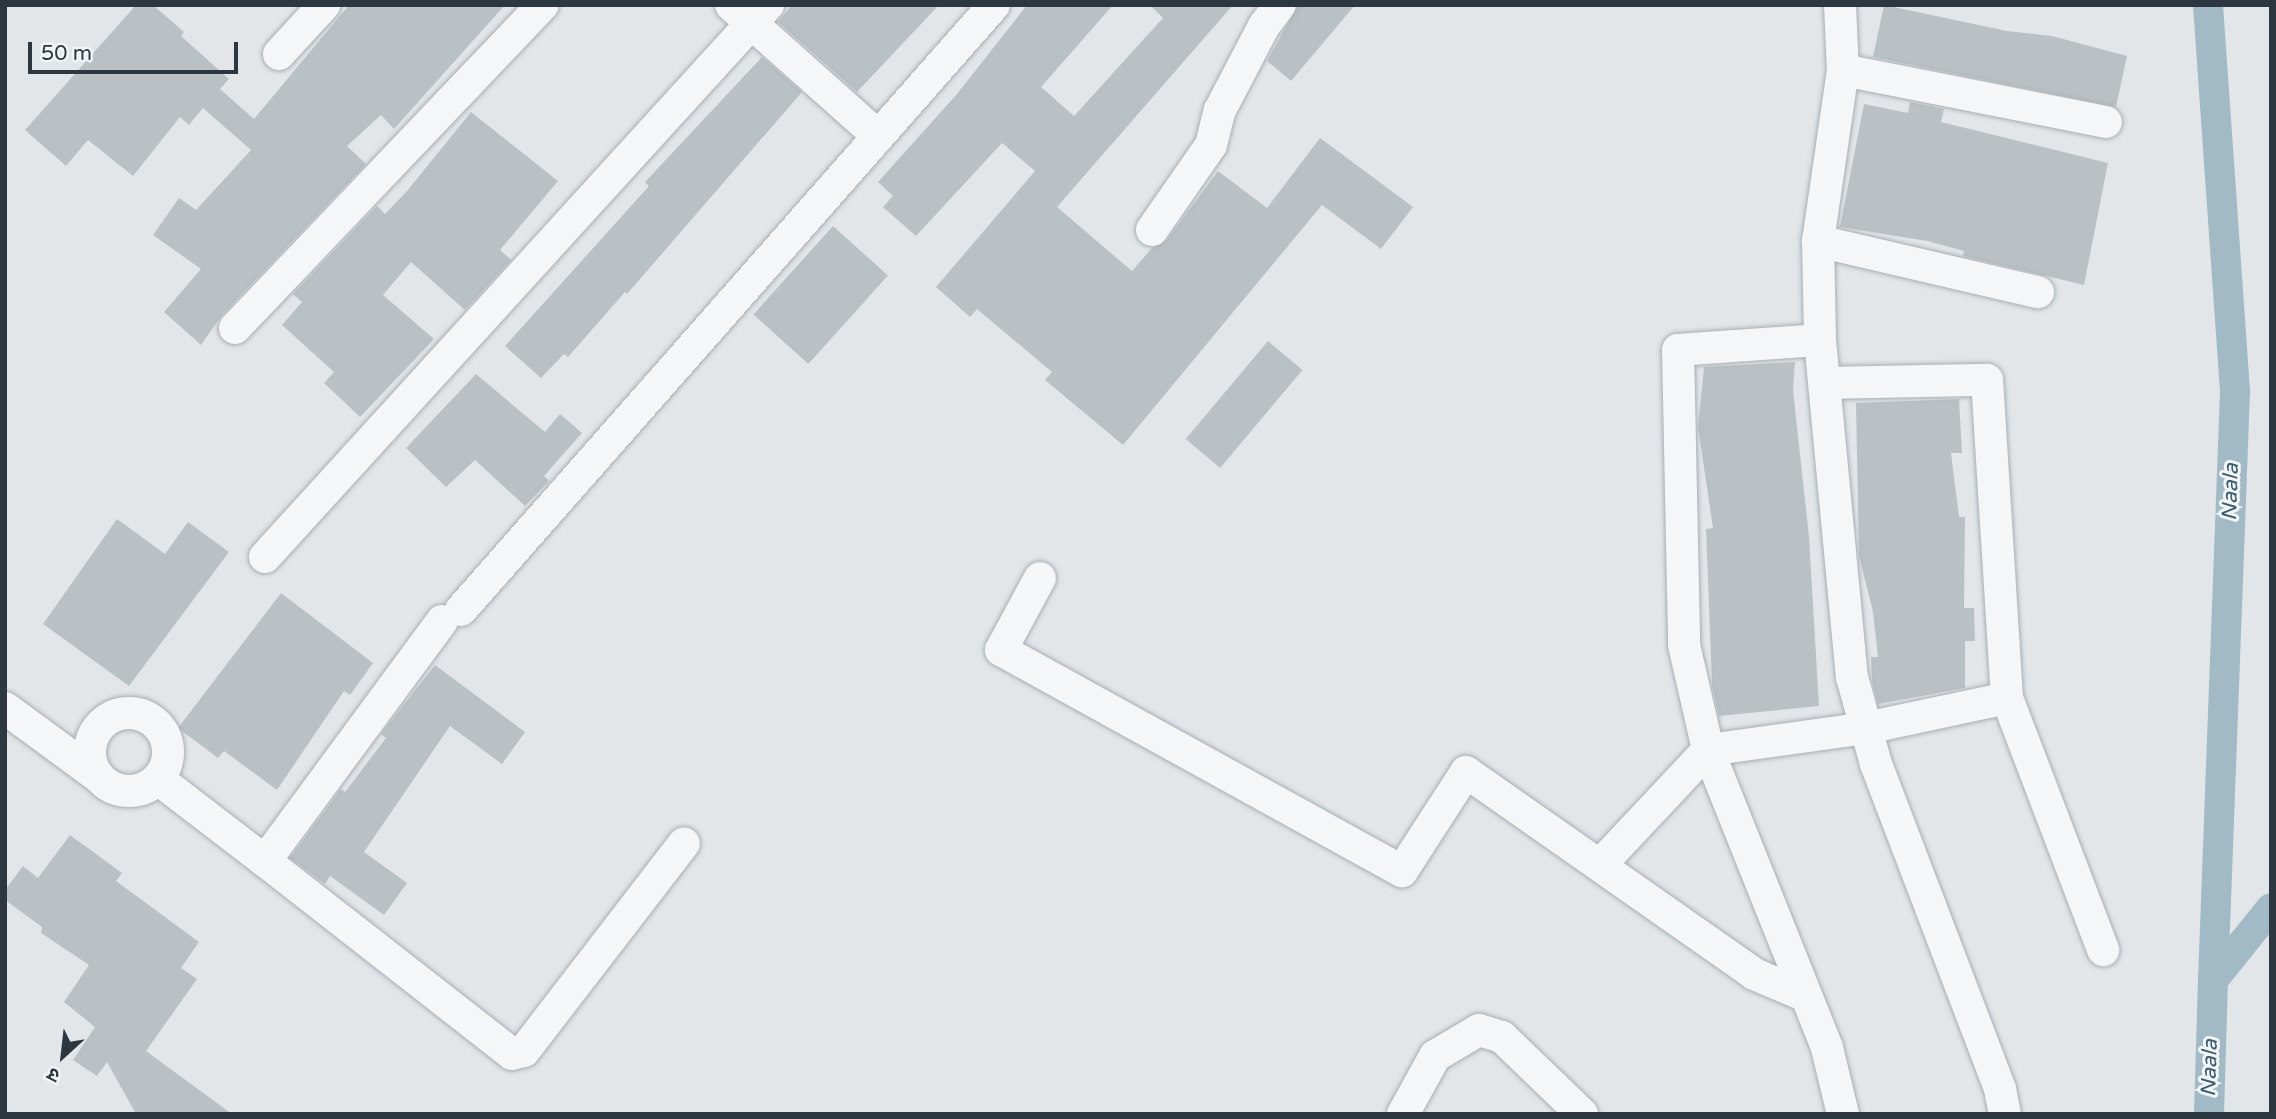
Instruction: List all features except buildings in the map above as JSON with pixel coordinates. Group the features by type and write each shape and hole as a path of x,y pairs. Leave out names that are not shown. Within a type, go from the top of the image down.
{"street":[{"path":"279,54 324,5"},
{"path":"235,328 543,5"},
{"path":"265,861 452,616 994,5"},
{"path":"1152,230 1211,145 1220,110 1264,26 1280,5"},
{"path":"1840,5 1843,70 1818,241 1820,340 1852,677 1866,728 2000,1089 2005,1114"},
{"path":"265,557 750,11 877,135"},
{"path":"1843,70 2106,122"},
{"path":"1818,241 2038,292"},
{"path":"1820,340 1678,350 1684,645 1708,750 1827,1048 1843,1114"},
{"path":"1825,383 1987,380 2007,698 2103,950"},
{"path":"1040,578 1001,650 1402,871 1466,772 1601,864 1659,910 1754,974 1804,995"},
{"path":"1601,864 1708,750 1866,728 2007,698"},
{"path":"5,708 99,777 122,790 148,786 158,779 165,768 168,743 155,722 132,713 108,719 92,739 90,752 99,777"},
{"path":"158,779 512,1054 524,1051 684,843"},
{"path":"1403,1114 1435,1056 1479,1030 1502,1037 1582,1114"}],"waterway":[{"name":"Naala","path":"2208,5 2235,392 2213,980"},
{"name":"Naala","path":"2209,1114 2213,980 2271,908"}]}
